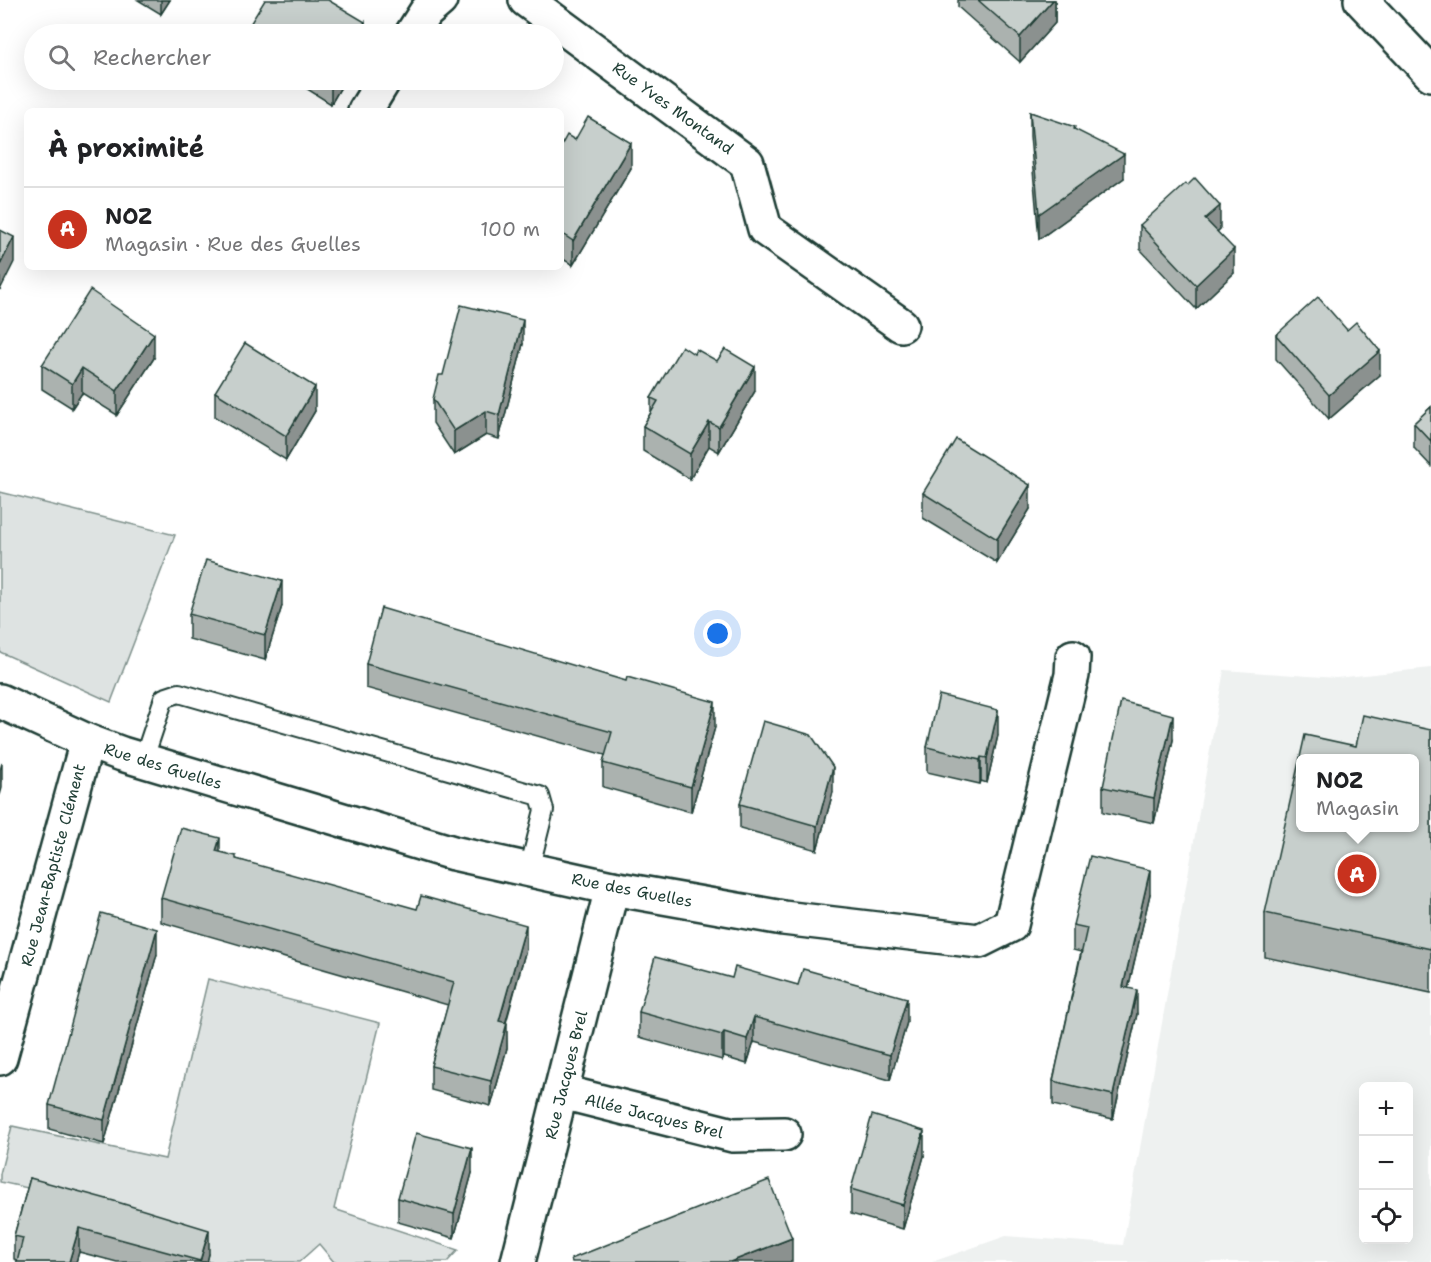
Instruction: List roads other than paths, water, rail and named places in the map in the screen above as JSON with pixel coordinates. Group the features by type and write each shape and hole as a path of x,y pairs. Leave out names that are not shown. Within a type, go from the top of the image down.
{"street":[{"path":"418,24 426,12 440,0"},
{"name":"Rue Yves Montand","path":"526,0 559,24"},
{"path":"1361,0 1431,74"},
{"name":"Rue Yves Montand","path":"564,28 747,162 765,229 901,325"},
{"path":"366,108 378,90"},
{"name":"Rue des Guelles","path":"0,701 87,741 143,761 453,853 612,888 783,918 980,941 1011,925 1072,675 1072,657"},
{"name":"Rue Jean-Baptiste Clément","path":"0,1058 87,741"},
{"name":"Rue Jacques Brel","path":"518,1262 612,888"},
{"name":"Allée Jacques Brel","path":"562,1092 733,1135 784,1134"}],"lane":[{"path":"143,761 164,698 179,693 190,696 540,796 544,810 529,870"}],"place":[{"name":"NOZ","path":"1357,874"}]}
